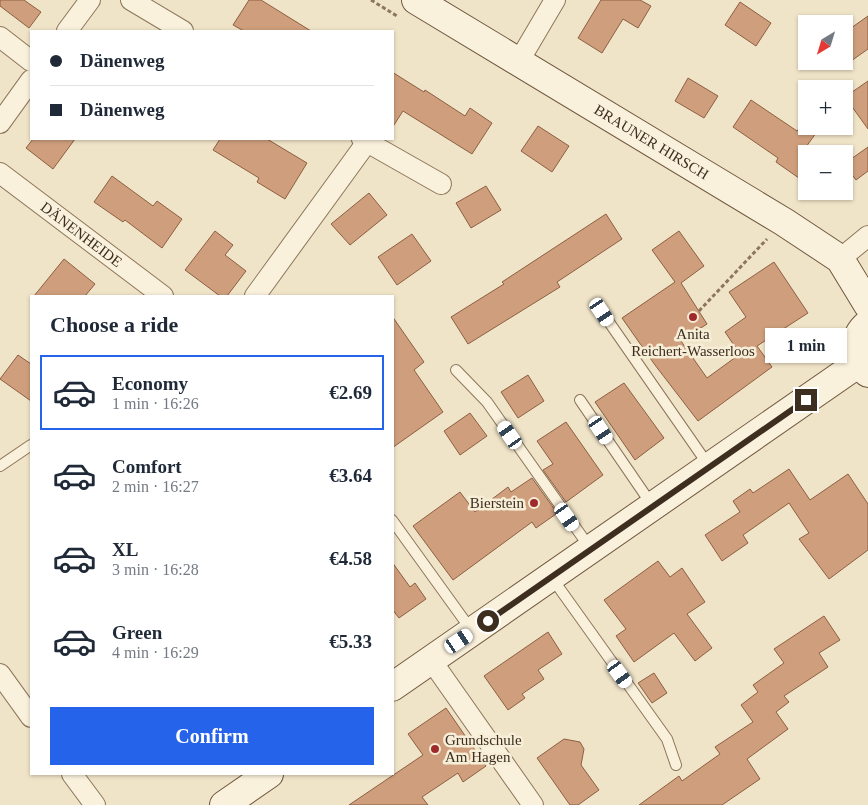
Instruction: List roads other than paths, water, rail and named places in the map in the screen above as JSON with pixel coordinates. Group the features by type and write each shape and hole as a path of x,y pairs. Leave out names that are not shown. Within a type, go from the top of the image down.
{"street":[{"path":"68,30 90,0"},
{"path":"131,0 181,30"},
{"name":"BRAUNER HIRSCH","path":"416,0 784,222 840,258 868,305"},
{"path":"519,61 555,0"},
{"path":"0,37 30,60"},
{"path":"0,123 30,81"},
{"path":"256,295 365,140 441,184"},
{"name":"DÄNENHEIDE","path":"0,173 162,295"},
{"path":"840,258 868,236"},
{"path":"394,686 709,467 864,368 856,353 856,342 860,333 868,324"},
{"path":"431,660 533,805"},
{"path":"0,674 30,716"},
{"path":"73,775 95,805"},
{"path":"224,805 268,775"}],"lane":[{"path":"602,312 709,467"},
{"path":"456,370 487,402 590,549"},
{"path":"580,400 652,506"},
{"path":"0,466 30,446"},
{"path":"394,523 472,632"},
{"path":"551,577 667,739 676,765"}],"place":[{"name":"Anita Reichert-Wasserloos","path":"693,317"},
{"name":"Bierstein","path":"534,503"},
{"name":"Grundschule Am Hagen","path":"435,749"}]}
